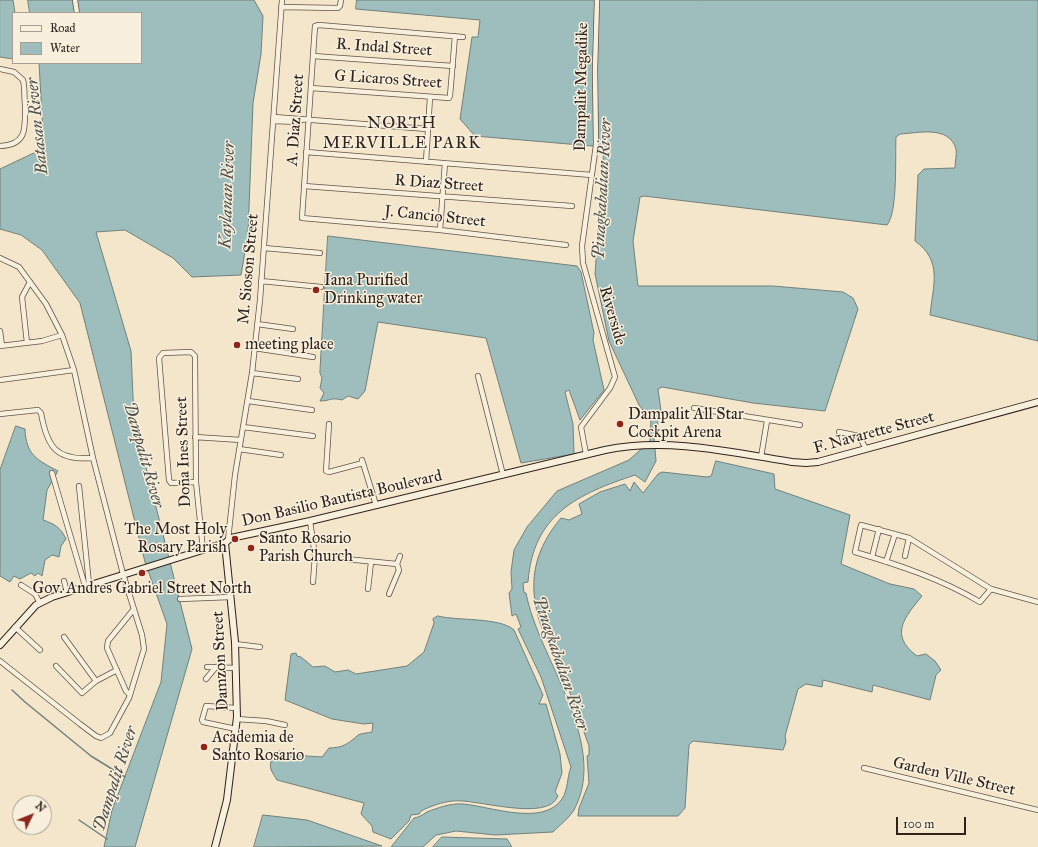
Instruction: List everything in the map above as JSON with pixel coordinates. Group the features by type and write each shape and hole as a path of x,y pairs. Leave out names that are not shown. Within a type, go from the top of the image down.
{"main road":[{"name":"F. Navarette Street","path":"667,446 702,446 806,464 866,450 1038,402"},
{"name":"Don Basilio Bautista Boulevard","path":"0,643 40,603 87,585 203,550 226,541 618,447 667,446"},
{"name":"Damzon Street","path":"215,847 227,800 236,729 235,644 226,541"}],"street":[{"path":"75,0 77,12"},
{"name":"M. Sioson Street","path":"226,541 240,440 252,373 264,248 282,0"},
{"path":"281,7 338,8 341,0"},
{"name":"Dampalit Megadike","path":"592,175 597,122 595,70 597,0"},
{"name":"A. Diaz Street","path":"302,218 314,28 317,25 455,36"},
{"path":"455,36 463,37"},
{"name":"G Licaros Street","path":"311,88 450,97 455,36"},
{"name":"R. Indal Street","path":"313,56 453,66"},
{"path":"0,69 14,72 23,80 25,125 24,134 18,141 10,146 0,146"},
{"path":"426,162 430,96"},
{"path":"274,119 297,122 307,120 427,129"},
{"path":"306,152 592,175"},
{"path":"440,230 445,164"},
{"name":"Riverside","path":"586,454 581,427 610,388 615,377 583,263 582,234 592,175"},
{"name":"R Diaz Street","path":"304,186 572,206"},
{"name":"J. Cancio Street","path":"302,218 440,230 566,245"},
{"path":"264,248 320,252"},
{"path":"0,258 16,265 30,282 46,304 62,336 74,370 93,458 123,574 142,634 144,650 130,695 110,733 104,737 99,737 0,661"},
{"path":"261,281 321,286"},
{"path":"27,343 22,297 30,282"},
{"path":"257,324 293,328"},
{"path":"0,331 1,346 27,343 62,336"},
{"path":"254,348 313,357"},
{"name":"Doña Ines Street","path":"196,482 175,484 171,483 169,480 159,358 163,353 194,354 196,482 203,550"},
{"path":"0,380 74,370"},
{"path":"252,373 298,380"},
{"path":"478,376 504,475"},
{"path":"248,401 312,410"},
{"path":"694,408 767,421 800,425"},
{"path":"0,414 38,410 41,412 44,432 56,450 70,458 93,458"},
{"path":"761,457 767,421"},
{"path":"328,424 326,471 329,472 362,462 376,505"},
{"path":"243,426 313,436"},
{"path":"840,432 859,436 866,450"},
{"path":"195,438 240,440"},
{"path":"239,449 281,455"},
{"path":"52,473 87,585"},
{"path":"79,486 87,585"},
{"path":"310,521 315,556 313,582"},
{"path":"991,589 980,602 954,587 855,552 862,525 909,538 991,589 1038,602"},
{"path":"872,557 879,529"},
{"path":"886,562 895,534"},
{"path":"905,556 909,538"},
{"path":"315,556 397,564"},
{"path":"389,594 399,570 397,564 400,556"},
{"path":"368,589 371,562"},
{"path":"64,581 67,592"},
{"path":"21,585 35,594 40,603"},
{"path":"180,599 231,597"},
{"path":"130,695 107,648 108,641 134,609"},
{"path":"15,627 40,650"},
{"path":"64,637 96,681"},
{"path":"235,644 260,647"},
{"path":"56,666 80,692 96,681 117,670"},
{"path":"207,667 236,668"},
{"path":"206,679 216,667"},
{"path":"236,708 206,706 202,720 203,722 236,729"},
{"path":"236,719 266,721 285,725"},
{"name":"Garden Ville Street","path":"864,768 1038,810"}],"water":[{"path":"0,0 13,0 15,12 12,12 12,59 0,57"},
{"name":"Kaylanan River","path":"28,0 254,0 263,16 261,54 253,103 248,234 241,275 192,277 173,258 125,230 96,232 131,351 134,420 192,649 135,847 104,847 112,810 161,682 167,624 145,562 80,303 42,250 21,235 0,229 0,169 40,150 43,133 39,64 142,64 142,12 30,12"},
{"name":"Pinagkabalian River","path":"357,0 1038,0 1038,341 930,315 934,284 933,265 930,257 924,249 915,241 918,175 924,169 955,168 956,149 952,141 947,136 940,133 924,132 900,134 896,137 896,170 893,209 891,218 887,225 644,196 640,197 633,241 638,286 773,286 843,292 853,298 858,309 825,411 753,403 662,387 658,389 661,411 657,413 658,425 653,425 656,461 645,482 635,475 614,482 577,499 562,510 549,523 539,539 532,559 528,582 523,583 524,593 526,593 533,618 568,701 578,729 583,757 583,784 574,810 553,832 495,835 456,831 436,835 423,847 391,847 414,818 440,807 463,804 515,813 542,812 553,807 562,799 565,792 571,767 541,677 518,629 521,627 516,614 512,616 509,593 512,589 511,572 514,550 527,527 557,491 629,460 650,441 651,420 639,405 609,341 595,274 604,147 475,136 460,119 472,37 478,37 480,20 356,9"},
{"path":"328,236 577,266 581,272 594,333 593,340 604,390 580,420 569,390 565,392 573,424 574,454 521,463 486,338 378,322 365,391 358,399 348,396 342,400 333,399 320,401 324,393 320,388 322,378 320,373"},
{"path":"16,426 25,429 30,451 34,456 58,471 47,490 43,520 57,527 66,539 61,546 59,557 52,555 45,560 42,576 38,573 35,576 31,573 20,579 14,576 10,582 0,576 0,470"},
{"name":"Pinagkabalian River","path":"716,461 774,474 775,489 850,515 841,564 890,584 914,589 922,596 905,619 902,626 902,634 903,641 908,648 917,656 926,654 935,661 941,670 936,675 930,700 873,685 872,692 823,680 822,687 806,684 798,689 785,736 786,742 783,750 693,741 689,745 685,808 678,816 578,816 579,808 589,783 587,756 589,755 589,746 564,676 567,674 563,667 560,667 538,616 535,602 534,576 540,552 552,529 561,518 569,520 582,514 579,504 600,492 625,484 630,491 634,482 643,493 658,474 662,472 707,477 711,476"},
{"path":"438,616 446,618 489,621 499,623 514,630 543,695 539,704 546,704 560,754 562,773 555,792 558,796 551,804 540,808 526,809 463,801 445,802 425,809 419,814 411,815 409,821 391,839 373,832 372,826 361,814 364,803 277,780 270,767 275,752 279,751 292,755 322,757 329,748 341,746 348,743 358,735 372,732 373,723 364,724 332,719 285,700 291,654 296,653 297,656 301,657 313,667 325,666 335,672 348,670 356,674 407,666 424,652 434,623 433,619"},
{"path":"263,815 307,820 382,846 254,847"},
{"path":"442,837 507,839 512,847 433,847"}],"waterway":[{"name":"Dampalit River","path":"12,690 91,756 125,777"},
{"name":"Dampalit River","path":"79,820 107,839"}],"place":[{"name":"Iana Purified Drinking water","path":"316,290"},
{"name":"meeting place","path":"237,345"},
{"name":"Dampalit All Star Cockpit Arena","path":"620,424"},
{"name":"The Most Holy Rosary Parish","path":"235,539"},
{"name":"Santo Rosario Parish Church","path":"251,548"},
{"name":"Gov. Andres Gabriel Street North","path":"142,573"},
{"name":"Academia de Santo Rosario","path":"204,747"}],"district":[{"name":"NORTH MERVILLE PARK","path":"402,134"}],"water label":[{"name":"Batasan River","path":"38,126"}]}
